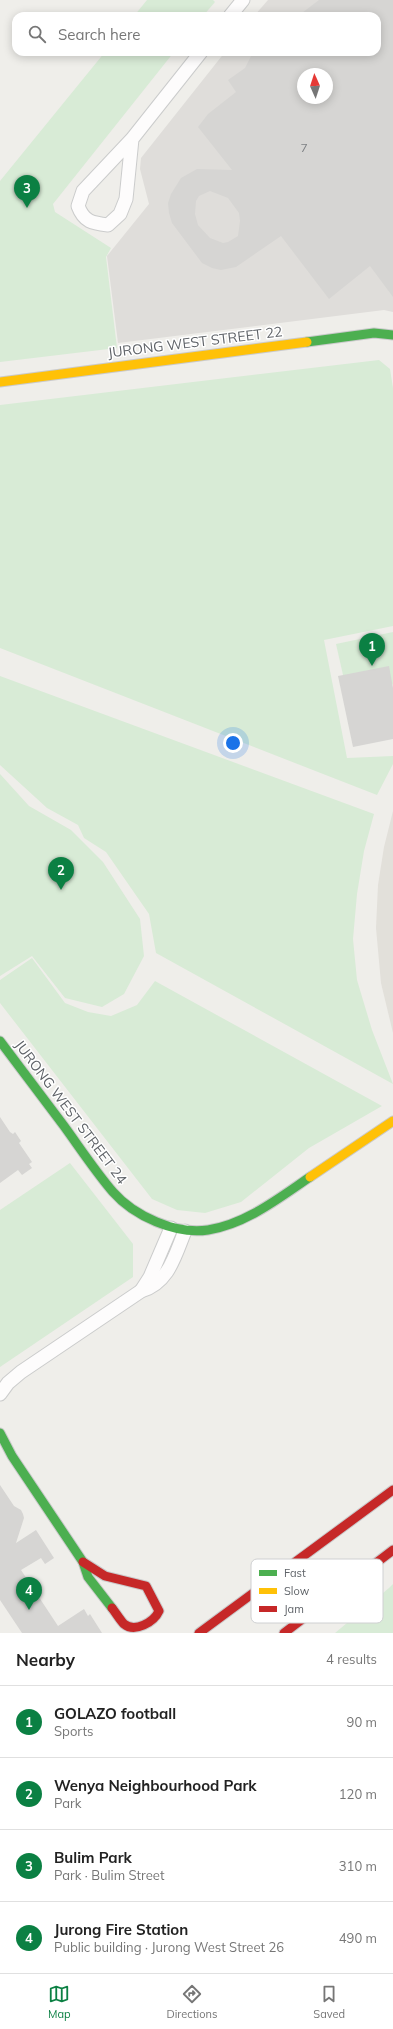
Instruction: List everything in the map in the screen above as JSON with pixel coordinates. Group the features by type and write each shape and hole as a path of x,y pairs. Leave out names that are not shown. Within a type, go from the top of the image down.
{"street":[{"path":"233,12 243,0"},
{"path":"132,139 126,199 120,214 108,225 92,223 82,216 78,206 83,191 132,139 198,56"},
{"name":"JURONG WEST STREET 22","path":"0,382 374,333 393,335"},
{"name":"JURONG WEST STREET 24","path":"0,1041 114,1193 138,1213 151,1221 185,1231 208,1230 237,1223 280,1197 393,1121"},
{"path":"141,1291 150,1278 171,1228"},
{"path":"0,1394 8,1383 21,1372 141,1291 152,1288 165,1276 185,1231"},
{"path":"0,1433 12,1456 83,1562 88,1577 125,1625 131,1628 139,1627 155,1619 159,1611 158,1606 146,1586 105,1576 83,1562"},
{"path":"299,1559 393,1490"},
{"path":"381,1559 393,1550"},
{"path":"199,1633 251,1595"},
{"path":"284,1633 297,1623"}],"shaded area":[{"path":"268,0 393,0 393,312 384,310 118,343 107,256 149,204 140,169 141,158 222,56 381,56 381,12 258,12"},
{"path":"393,811 393,1033 381,983 376,928 378,885 384,847"}],"green space":[{"path":"147,0 213,0 215,2 206,12 137,12"},
{"path":"102,56 171,56 53,204 55,212 111,248 106,257 117,348 0,362 0,181"},
{"path":"379,360 390,369 393,388 393,626 324,640 347,758 393,756 393,764 377,795 0,648 0,405"},
{"path":"393,632 393,684 389,688 343,675 336,644"},
{"path":"0,676 374,814 364,851 357,894 353,939 357,980 372,1030 393,1084 156,953 149,914 106,852 84,838 78,825 47,808 0,765"},
{"path":"0,774 29,806 71,830 103,862 140,919 144,956 124,994 102,1007 65,998 32,956 0,976"},
{"path":"32,958 65,1003 88,1012 111,1016 137,1005 155,981 382,1106 309,1148 241,1202 205,1213 177,1210 152,1199 0,1003 0,980"},
{"path":"70,1163 133,1244 133,1277 0,1367 0,1210"},
{"path":"393,1584 393,1633 335,1633 347,1623 383,1623 383,1593"}],"building":[{"path":"319,0 393,0 393,297 370,266 329,299 281,236 236,267 221,270 212,268 202,263 172,223 168,203 171,194 181,178 197,169 232,170 198,127 208,114 236,92 228,80 245,68 251,56 381,56 381,12 303,12","holes":["210,191 228,198 239,213 240,221 238,236 228,242 223,243 210,238 198,225 195,214 196,201 199,196"]},
{"path":"389,666 393,688 393,739 353,747 338,676"},
{"path":"0,1117 10,1132 13,1134 15,1132 21,1141 19,1143 32,1162 29,1164 32,1168 22,1175 18,1170 0,1183"},
{"path":"0,1485 14,1506 21,1510 23,1514 24,1518 16,1543 36,1530 54,1558 45,1564 41,1558 21,1570 58,1626 84,1609 88,1616 90,1614 102,1633 22,1633 0,1600"}],"traffic: fast":[{"path":"307,342 374,333 393,335"},
{"path":"0,1041 113,1192 132,1209 156,1222 169,1227 196,1231 222,1227 262,1209 310,1177"},
{"path":"0,1433 12,1456 83,1562 88,1577 112,1608"}],"traffic: slow":[{"path":"0,382 307,342"},
{"path":"310,1177 393,1121"}],"traffic: jam":[{"path":"299,1559 393,1490"},
{"path":"381,1559 393,1550"},
{"path":"83,1562 105,1576 146,1586 159,1611 157,1615 149,1622 139,1627 133,1627 124,1624 112,1608"},
{"path":"199,1633 251,1595"},
{"path":"284,1633 297,1623"}],"place":[{"name":"Bulim Park","path":"27,208"},
{"name":"GOLAZO football","path":"372,666"},
{"name":"Wenya Neighbourhood Park","path":"61,890"},
{"name":"Jurong Fire Station","path":"29,1610"}]}
